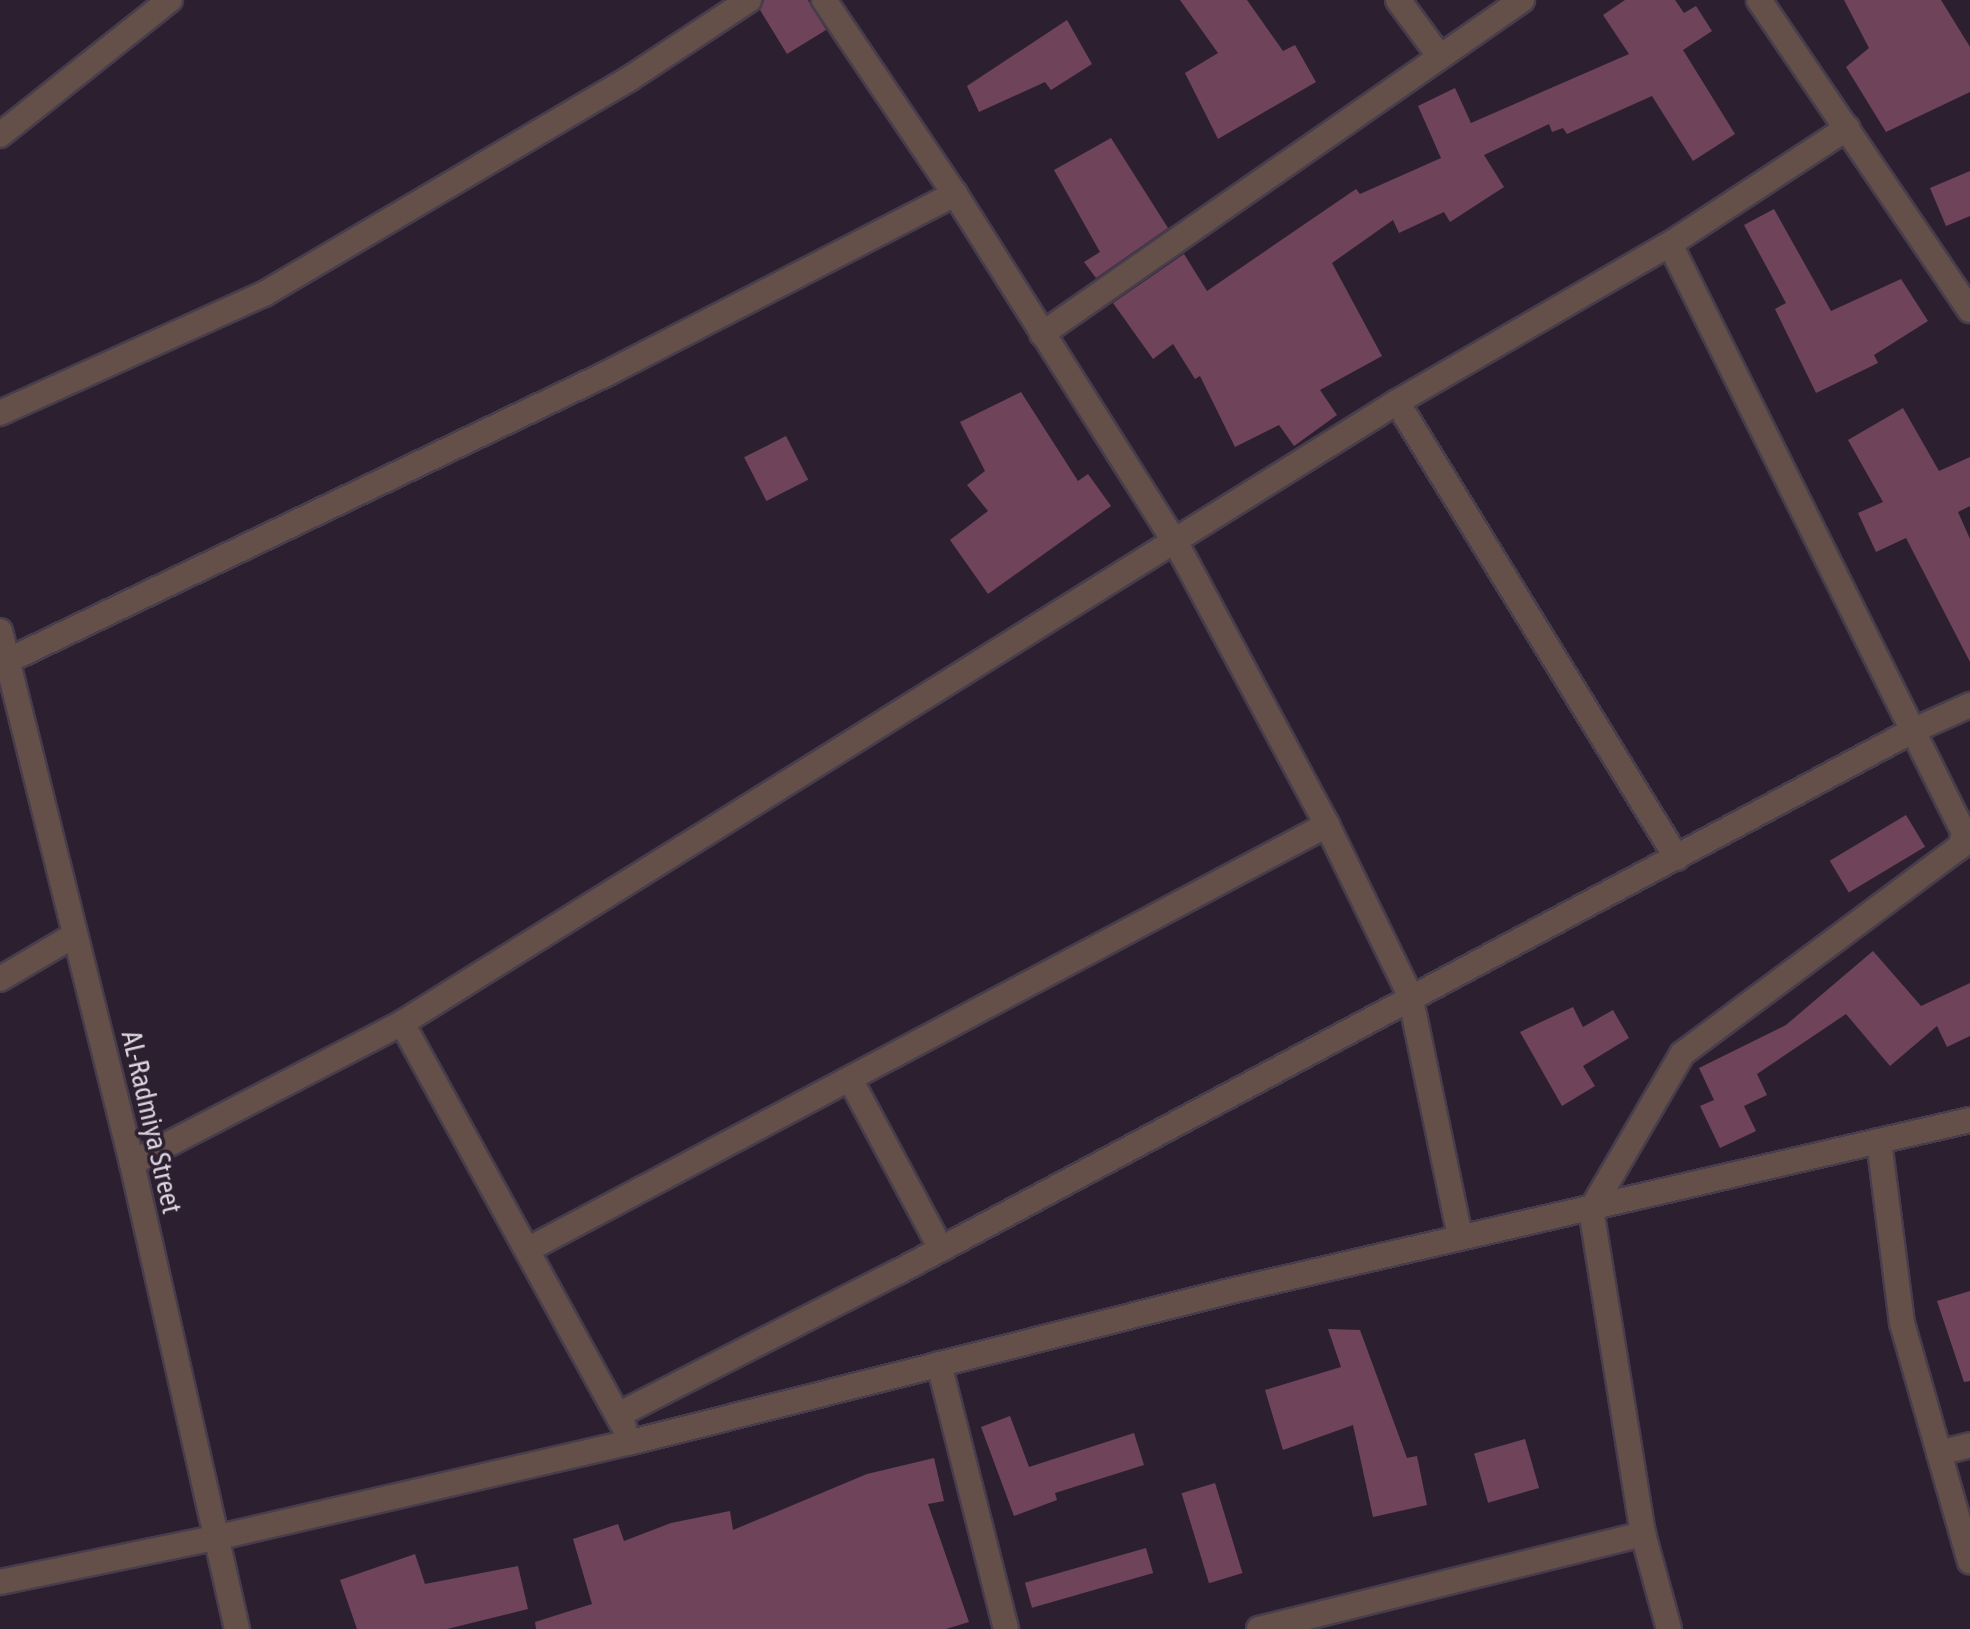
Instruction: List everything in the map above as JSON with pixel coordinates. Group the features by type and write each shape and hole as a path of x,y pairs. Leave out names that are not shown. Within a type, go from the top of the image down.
{"street":[{"path":"0,135 170,0"},
{"path":"0,413 264,294 641,72 749,0"},
{"path":"1398,0 1438,54"},
{"path":"1042,334 1438,54 1522,0"},
{"path":"1759,0 1970,310"},
{"path":"835,4 1176,543 1327,825 1410,995 1460,1237"},
{"path":"132,1163 402,1023 672,850 1176,543 1397,402 1670,244 1847,128"},
{"path":"7,661 606,374 955,194"},
{"path":"1669,1629 1643,1534 1591,1210 1682,1054 1960,847 1961,825 1670,244"},
{"path":"1397,402 1677,858"},
{"name":"AL-Radmiya Street","path":"0,631 7,661 8,703 75,935 132,1163 237,1629"},
{"path":"618,1415 941,1249 1410,995 1677,858 1912,731 1970,705"},
{"path":"527,1250 1327,825"},
{"path":"0,979 75,935"},
{"path":"402,1023 632,1442"},
{"path":"850,1079 941,1249"},
{"path":"0,1582 215,1538 632,1442 1460,1237 1591,1210 1970,1120"},
{"path":"1879,1141 1902,1323 1970,1562"},
{"path":"939,1364 1006,1629"},
{"path":"1939,1453 1970,1445"},
{"path":"1259,1629 1643,1534"}],"building":[{"path":"764,0 808,0 826,30 787,54 760,10"},
{"path":"1180,0 1247,0 1283,51 1295,45 1316,82 1218,139 1185,73 1218,53"},
{"path":"1625,0 1675,0 1684,13 1696,6 1712,31 1683,50 1735,134 1693,161 1652,96 1567,134 1563,128 1552,132 1549,124 1484,155 1504,187 1450,222 1444,212 1399,233 1393,220 1332,263 1382,356 1320,390 1337,415 1294,446 1279,425 1235,447 1200,376 1195,379 1173,344 1153,359 1113,303 1184,254 1207,291 1356,189 1360,194 1441,158 1418,106 1455,88 1471,123 1629,54 1603,15"},
{"path":"1844,0 1941,0 1970,47 1970,92 1886,132 1846,67 1869,48"},
{"path":"1067,20 1092,64 1051,90 1045,82 979,112 967,86"},
{"path":"1111,138 1168,228 1096,278 1084,262 1100,252 1054,170"},
{"path":"1970,171 1970,216 1946,226 1930,188"},
{"path":"1774,209 1831,311 1901,279 1928,321 1874,355 1878,363 1816,393 1775,309 1786,303 1744,225"},
{"path":"1021,392 1078,481 1088,474 1111,506 988,594 950,540 988,511 967,485 985,471 960,422"},
{"path":"1903,408 1939,471 1970,457 1970,506 1958,512 1970,539 1970,662 1906,538 1876,552 1858,513 1883,502 1848,440"},
{"path":"786,436 808,480 766,501 744,457"},
{"path":"1906,815 1925,847 1849,893 1830,861"},
{"path":"1873,951 1921,1006 1970,983 1970,1036 1947,1047 1937,1026 1890,1066 1846,1014 1757,1074 1767,1095 1744,1106 1756,1131 1720,1148 1700,1106 1714,1100 1699,1068 1786,1025"},
{"path":"1573,1007 1583,1027 1613,1010 1629,1038 1583,1066 1595,1086 1562,1106 1520,1032"},
{"path":"1970,1291 1970,1381 1964,1382 1937,1301"},
{"path":"1328,1329 1360,1330 1407,1458 1417,1456 1427,1505 1373,1517 1353,1425 1283,1450 1265,1390 1341,1367"},
{"path":"1010,1416 1029,1467 1134,1433 1144,1465 1055,1493 1057,1500 1014,1516 981,1427"},
{"path":"1525,1439 1539,1488 1488,1503 1474,1454"},
{"path":"934,1458 944,1501 928,1504 969,1622 946,1629 536,1629 535,1622 592,1604 573,1539 618,1524 624,1541 671,1523 730,1511 733,1530 867,1474"},
{"path":"1215,1483 1242,1573 1209,1583 1182,1493"},
{"path":"1146,1548 1153,1573 1032,1608 1025,1583"},
{"path":"415,1554 425,1584 518,1566 528,1609 447,1629 357,1629 340,1580"}]}
